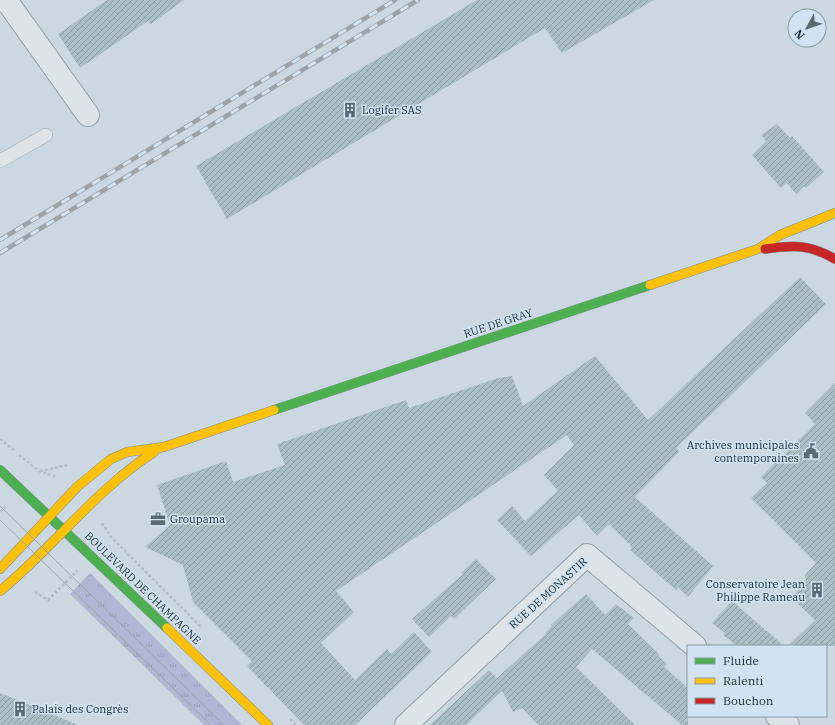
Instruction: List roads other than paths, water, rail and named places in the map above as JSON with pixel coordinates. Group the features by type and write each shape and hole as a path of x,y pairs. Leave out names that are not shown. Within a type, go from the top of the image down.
{"main road":[{"name":"RUE DE GRAY","path":"0,569 84,481 112,459 127,452 164,446 758,249 780,235 835,214"},
{"path":"758,249 802,245 818,248 835,259"},
{"name":"RUE DE GRAY","path":"0,591 15,579 115,479 139,461 164,446"},
{"name":"BOULEVARD DE CHAMPAGNE","path":"0,470 65,530 268,725"}],"street":[{"path":"6,0 88,115"},
{"name":"RUE DE MONASTIR","path":"406,725 588,555 694,645"},
{"path":"778,717 788,725"}],"lane":[{"path":"0,161 46,135"}],"tram line":[{"path":"0,506 224,725"},
{"path":"0,520 211,725"}],"railway":[{"path":"0,240 395,0"},
{"path":"0,253 418,0"}],"place":[{"name":"Logifer SAS","path":"350,110"},
{"name":"Archives municipales contemporaines","path":"811,451"},
{"name":"Groupama","path":"158,519"},
{"name":"Conservatoire Jean Philippe Rameau","path":"817,590"},
{"name":"Palais des Congrès","path":"20,709"}]}
